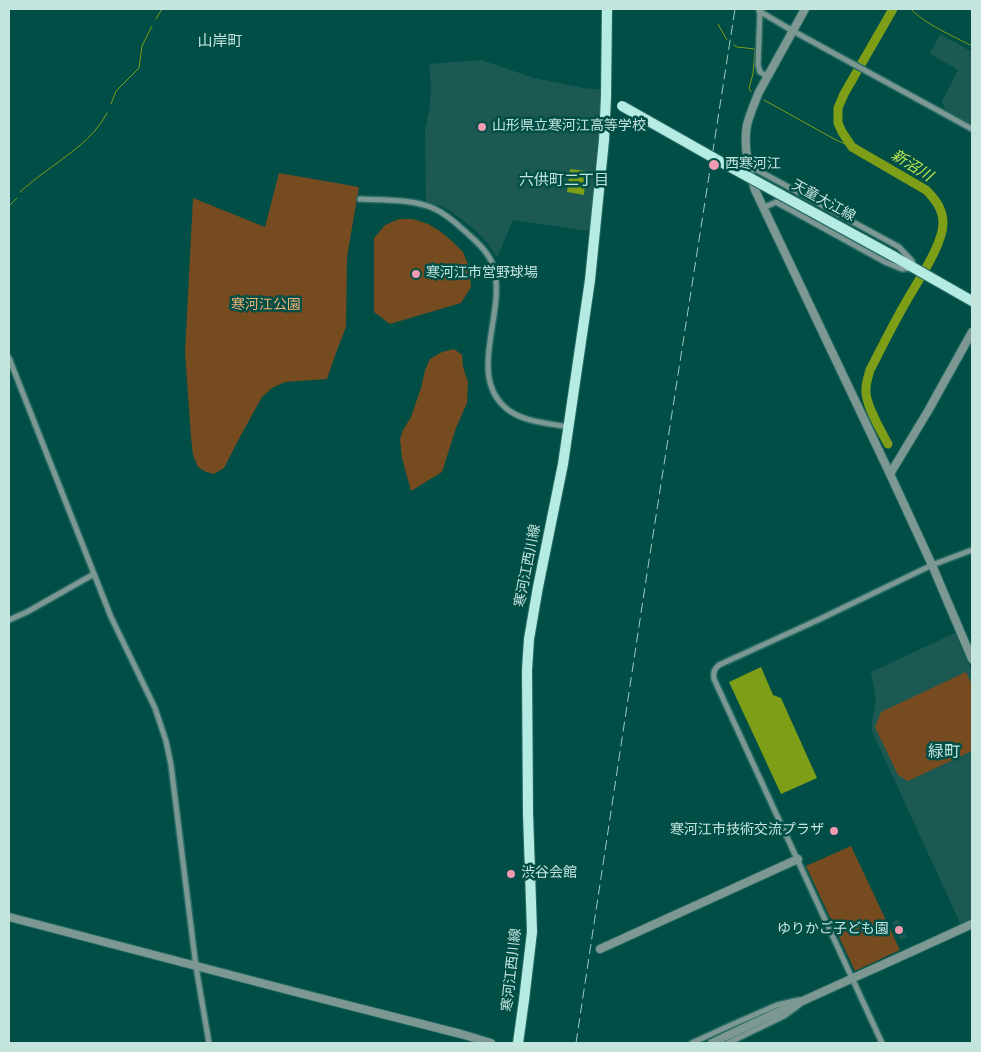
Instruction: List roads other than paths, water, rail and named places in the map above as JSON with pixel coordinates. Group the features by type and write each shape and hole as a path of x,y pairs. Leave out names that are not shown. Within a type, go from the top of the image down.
{"main road":[{"path":"606,96 607,9"},
{"name":"天童大江線","path":"606,96 972,301"},
{"name":"寒河江西川線","path":"518,1043 532,932 528,813 527,670 529,639 563,464 594,240 604,140 606,96"}],"street":[{"path":"805,9 753,106 747,126 746,146 748,164 755,190 763,208 890,474 972,658"},
{"path":"760,10 792,31 972,129"},
{"path":"760,10 758,65 760,72 768,77"},
{"path":"748,164 899,247 920,271"},
{"path":"360,199 416,203 436,209 450,218 485,251 492,261 497,283 497,298 488,366 493,391 500,402 514,414 568,427"},
{"path":"763,208 776,202 885,262 902,269 920,271"},
{"path":"890,474 972,332"},
{"path":"9,358 111,617 155,708 166,741 196,967 210,1043"},
{"path":"882,1043 713,673 719,664 932,566 972,550"},
{"path":"9,620 94,574"},
{"path":"600,949 798,859"},
{"path":"9,917 491,1043"},
{"path":"712,1043 972,924"},
{"path":"692,1043 777,1005 810,997"},
{"path":"728,1043 784,1016 810,997"}],"waterway":[{"path":"156,19 162,9"},
{"name":"新沼川","path":"888,444 869,405 866,393 867,381 870,370 892,327 939,242 943,218 938,205 926,190 852,147 838,123 838,108 844,94 893,9"},
{"path":"911,9 931,24 972,46"},
{"path":"718,24 727,40"},
{"path":"111,104 116,91 139,68 142,46 152,26"},
{"path":"734,45 755,49 753,74 749,88 751,92"},
{"path":"764,100 852,147"},
{"path":"20,192 87,139 107,113"},
{"path":"9,206 17,198"}],"railway":[{"path":"576,1043 735,9"}],"place":[{"name":"山形県立寒河江高等学校","path":"482,127"},
{"name":"西寒河江","path":"714,165"},
{"name":"寒河江市営野球場","path":"416,274"},
{"name":"寒河江市技術交流プラザ","path":"834,831"},
{"name":"渋谷会館","path":"511,874"},
{"name":"ゆりかご子ども園","path":"899,930"}],"district":[{"name":"山岸町","path":"220,43"},
{"name":"六供町二丁目","path":"564,182"},
{"name":"緑町","path":"944,754"}],"park label":[{"name":"寒河江公園","path":"266,306"}]}
